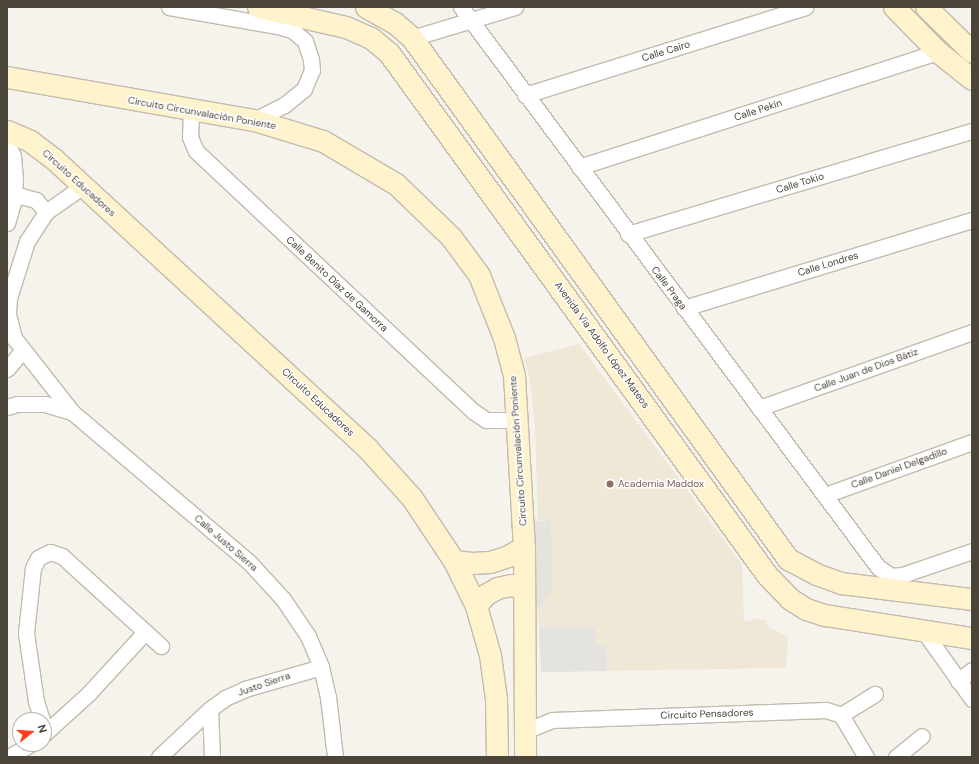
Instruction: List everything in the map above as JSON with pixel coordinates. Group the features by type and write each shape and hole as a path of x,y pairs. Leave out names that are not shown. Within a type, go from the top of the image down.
{"main road":[{"name":"Avenida Via Adolfo López Mateos","path":"258,7 346,26 371,38 389,53 767,575 790,599 806,609 825,615 972,638"},
{"path":"366,7 395,23 412,38 788,559 816,574 841,583 889,584 972,599"},
{"path":"894,7 938,52 972,79"},
{"path":"926,7 972,52"},
{"name":"Circuito Circunvalación Poniente","path":"7,77 191,111 254,120 323,141 364,162 396,184 451,238 479,275 490,302 514,375 518,420 524,547 525,757"},
{"name":"Circuito Educadores","path":"7,131 30,141 83,186 367,448 412,498 454,561 476,606 490,656 496,699 497,757"},
{"path":"454,561 490,562 508,556 524,547"},
{"path":"476,606 485,595 497,588 511,585 524,588"}],"street":[{"path":"169,7 292,30 305,41 312,60 312,70 304,89 284,105 254,120"},
{"name":"Calle Praga","path":"461,7 628,234 760,408 878,568"},
{"path":"412,38 514,7"},
{"name":"Calle Cairo","path":"525,95 806,7"},
{"name":"Calle Pekín","path":"579,167 938,52"},
{"name":"Calle Benito Díaz de Gamorra","path":"191,111 190,137 196,151 473,411 486,420 518,420"},
{"name":"Calle Tokio","path":"628,234 972,131"},
{"path":"7,144 13,156 14,199 7,223"},
{"name":"Calle Justo Sierra","path":"83,186 46,212 27,241 9,298 10,327 22,351 72,412 249,562 292,612 308,636 321,666 328,698 335,757"},
{"path":"14,199 21,196 36,200 46,212"},
{"name":"Calle Londres","path":"684,308 972,220"},
{"name":"Calle Juan de Dios Bátiz","path":"760,408 972,332"},
{"path":"7,368 22,351"},
{"name":"Calle Justo Sierra","path":"7,407 45,404 72,412"},
{"name":"Calle Daniel Delgadillo","path":"825,495 972,442"},
{"path":"889,584 972,551"},
{"path":"39,712 36,701 26,633 32,568 38,558 50,552 62,556 161,646"},
{"path":"878,568 889,584"},
{"path":"878,568 891,576 889,584"},
{"path":"922,629 972,700"},
{"path":"52,722 89,693 145,632"},
{"name":"Justo Sierra","path":"159,757 210,709 245,689 321,666"},
{"path":"958,681 972,670"},
{"path":"866,757 841,715 875,694"},
{"path":"210,709 212,757"},
{"name":"Circuito Pensadores","path":"525,731 552,720 826,710 841,715"},
{"path":"896,757 922,736"}],"shaded area":[{"name":"Academia Maddox","path":"579,344 742,564 744,621 750,621 751,619 766,620 768,627 788,636 786,668 541,672 538,609 532,609 538,521 535,428 530,380 524,358"},
{"path":"530,521 551,521 552,589 538,609 532,609"},
{"path":"539,627 595,627 596,645 606,645 607,671 541,672"}],"place":[{"name":"Academia Maddox","path":"610,484"}]}
